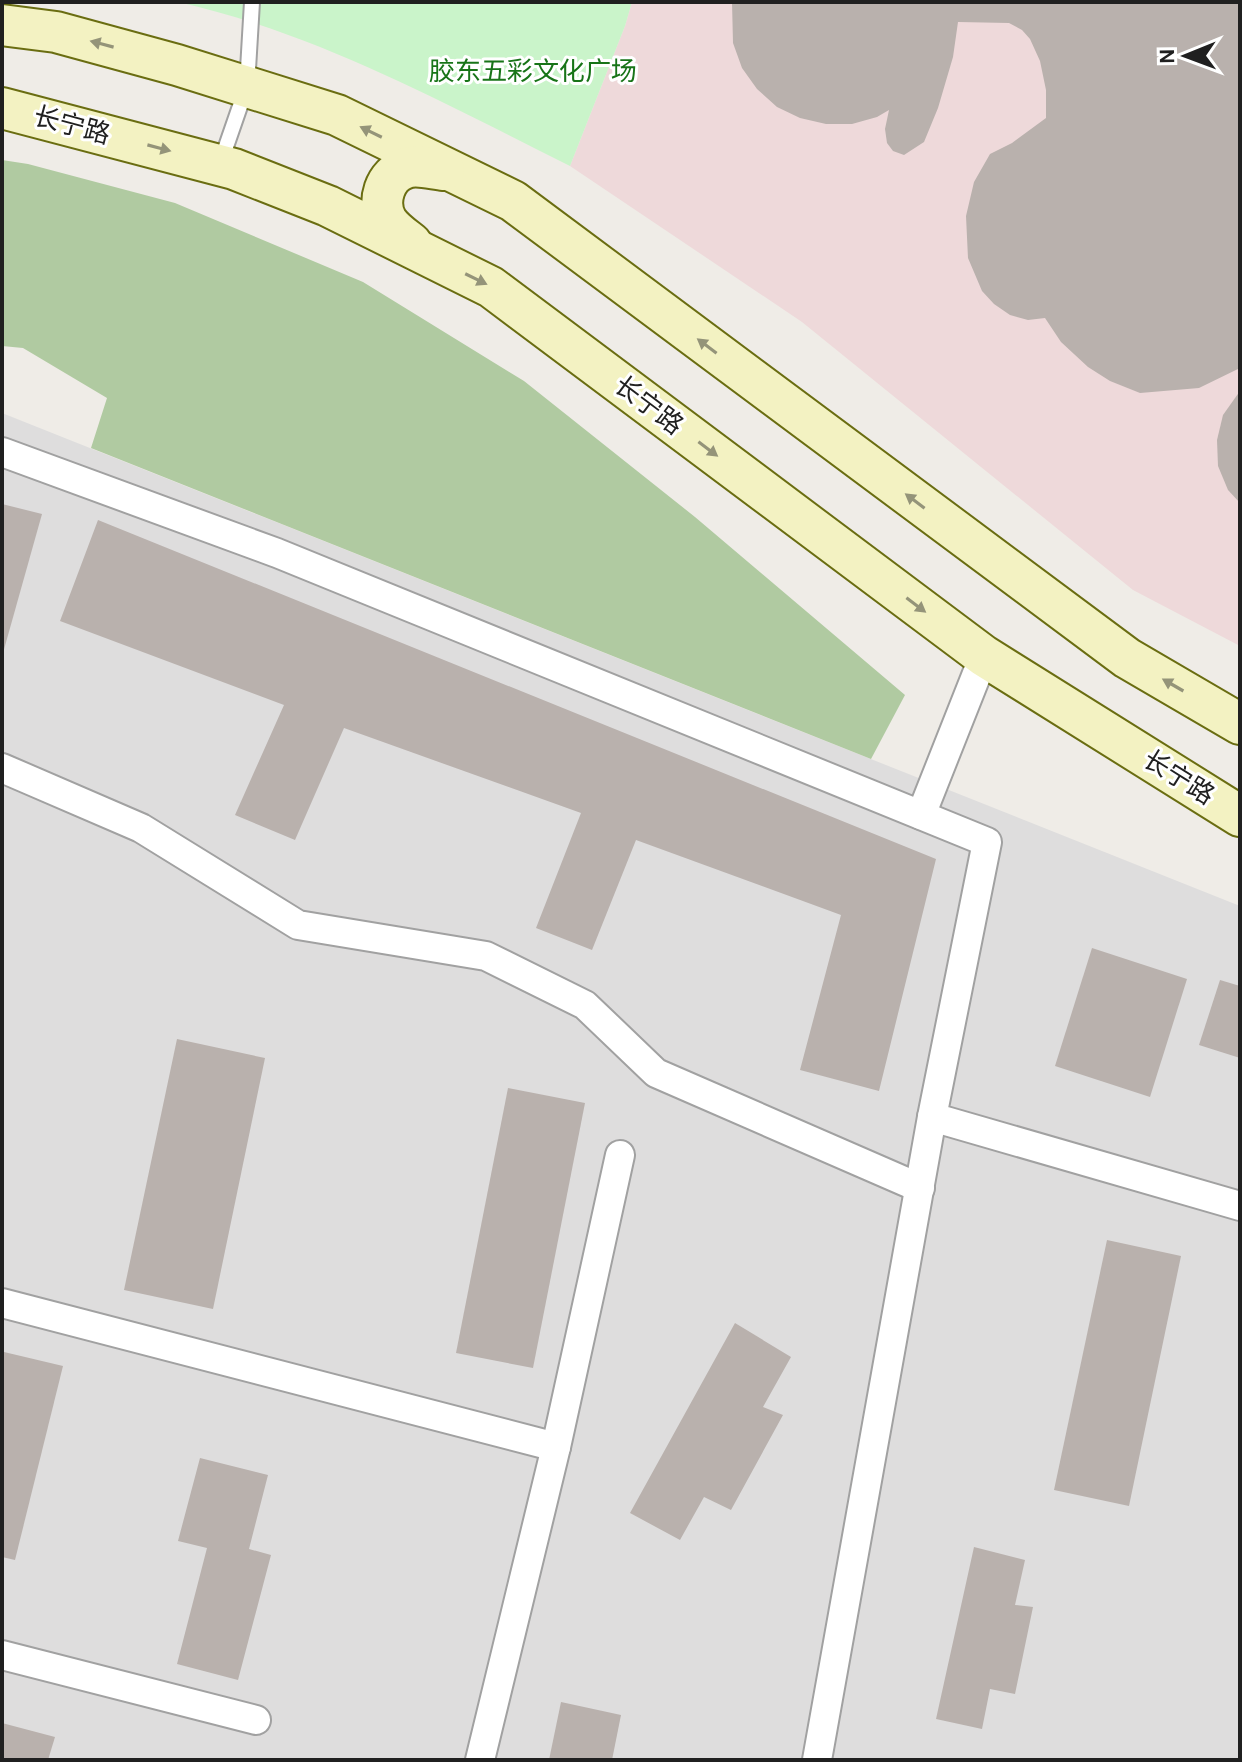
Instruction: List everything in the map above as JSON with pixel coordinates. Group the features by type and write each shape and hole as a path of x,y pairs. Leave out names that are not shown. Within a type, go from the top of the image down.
{"street":[{"path":"2,25 56,32 337,115 513,201 1127,658 1240,724"},
{"name":"长宁路","path":"2,108 220,165 328,206 491,287 984,656 1240,816"},
{"path":"427,255 393,228 385,217 382,203 384,188 391,178 409,166 452,171"},
{"path":"2,452 277,553 987,842 932,1117 825,1758"},
{"path":"921,815 984,656"},
{"path":"2,768 141,828 298,925 486,956 585,1005 656,1073 920,1188"},
{"path":"932,1117 1240,1206"},
{"path":"480,1760 556,1447 620,1155"},
{"path":"2,1303 556,1447"},
{"path":"2,1655 256,1720"}],"lane":[{"path":"220,165 247,86 252,2"}],"shaded area":[{"path":"632,2 1240,2 1240,646 1133,590 802,322 570,166"},
{"path":"2,413 1240,906 1240,1760 2,1760"}],"green space":[{"name":"胶东五彩文化广场","path":"178,2 632,2 570,166 427,95 329,51 229,15"},
{"path":"2,160 175,203 363,282 524,381 695,517 905,695 871,759 91,448 107,398 23,348 2,346"}],"building":[{"path":"732,2 1240,2 1240,368 1199,388 1140,393 1110,381 1088,367 1061,342 1045,318 1028,320 1010,315 982,291 968,258 966,216 974,182 990,154 1012,143 1046,118 1046,90 1040,61 1022,30 1009,23 958,22 953,57 938,108 924,142 904,155 893,151 887,143 885,129 889,110 852,124 826,124 800,118 777,107 757,89 742,68 733,43"},
{"path":"1240,391 1240,503 1228,490 1218,466 1217,440 1223,415"},
{"path":"2,504 42,514 3,653 2,653"},
{"path":"98,520 936,859 879,1091 800,1070 841,915 636,840 592,950 536,928 581,813 344,728 295,840 235,815 284,705 60,621"},
{"path":"1092,948 1187,979 1150,1097 1055,1066"},
{"path":"1220,980 1240,986 1240,1058 1199,1045"},
{"path":"177,1039 265,1058 213,1309 124,1290"},
{"path":"508,1088 585,1103 533,1368 456,1353"},
{"path":"1107,1240 1181,1256 1129,1506 1054,1490"},
{"path":"735,1323 791,1357 763,1407 783,1415 731,1510 704,1497 680,1540 630,1513"},
{"path":"4,1352 63,1366 15,1560 2,1557"},
{"path":"200,1458 268,1475 249,1549 271,1555 238,1680 177,1664 207,1548 178,1541"},
{"path":"974,1547 1025,1560 1015,1605 1033,1607 1015,1694 990,1689 982,1729 936,1719"},
{"path":"561,1702 621,1715 612,1760 549,1760"},
{"path":"2,1723 55,1737 48,1760 2,1760"}]}
